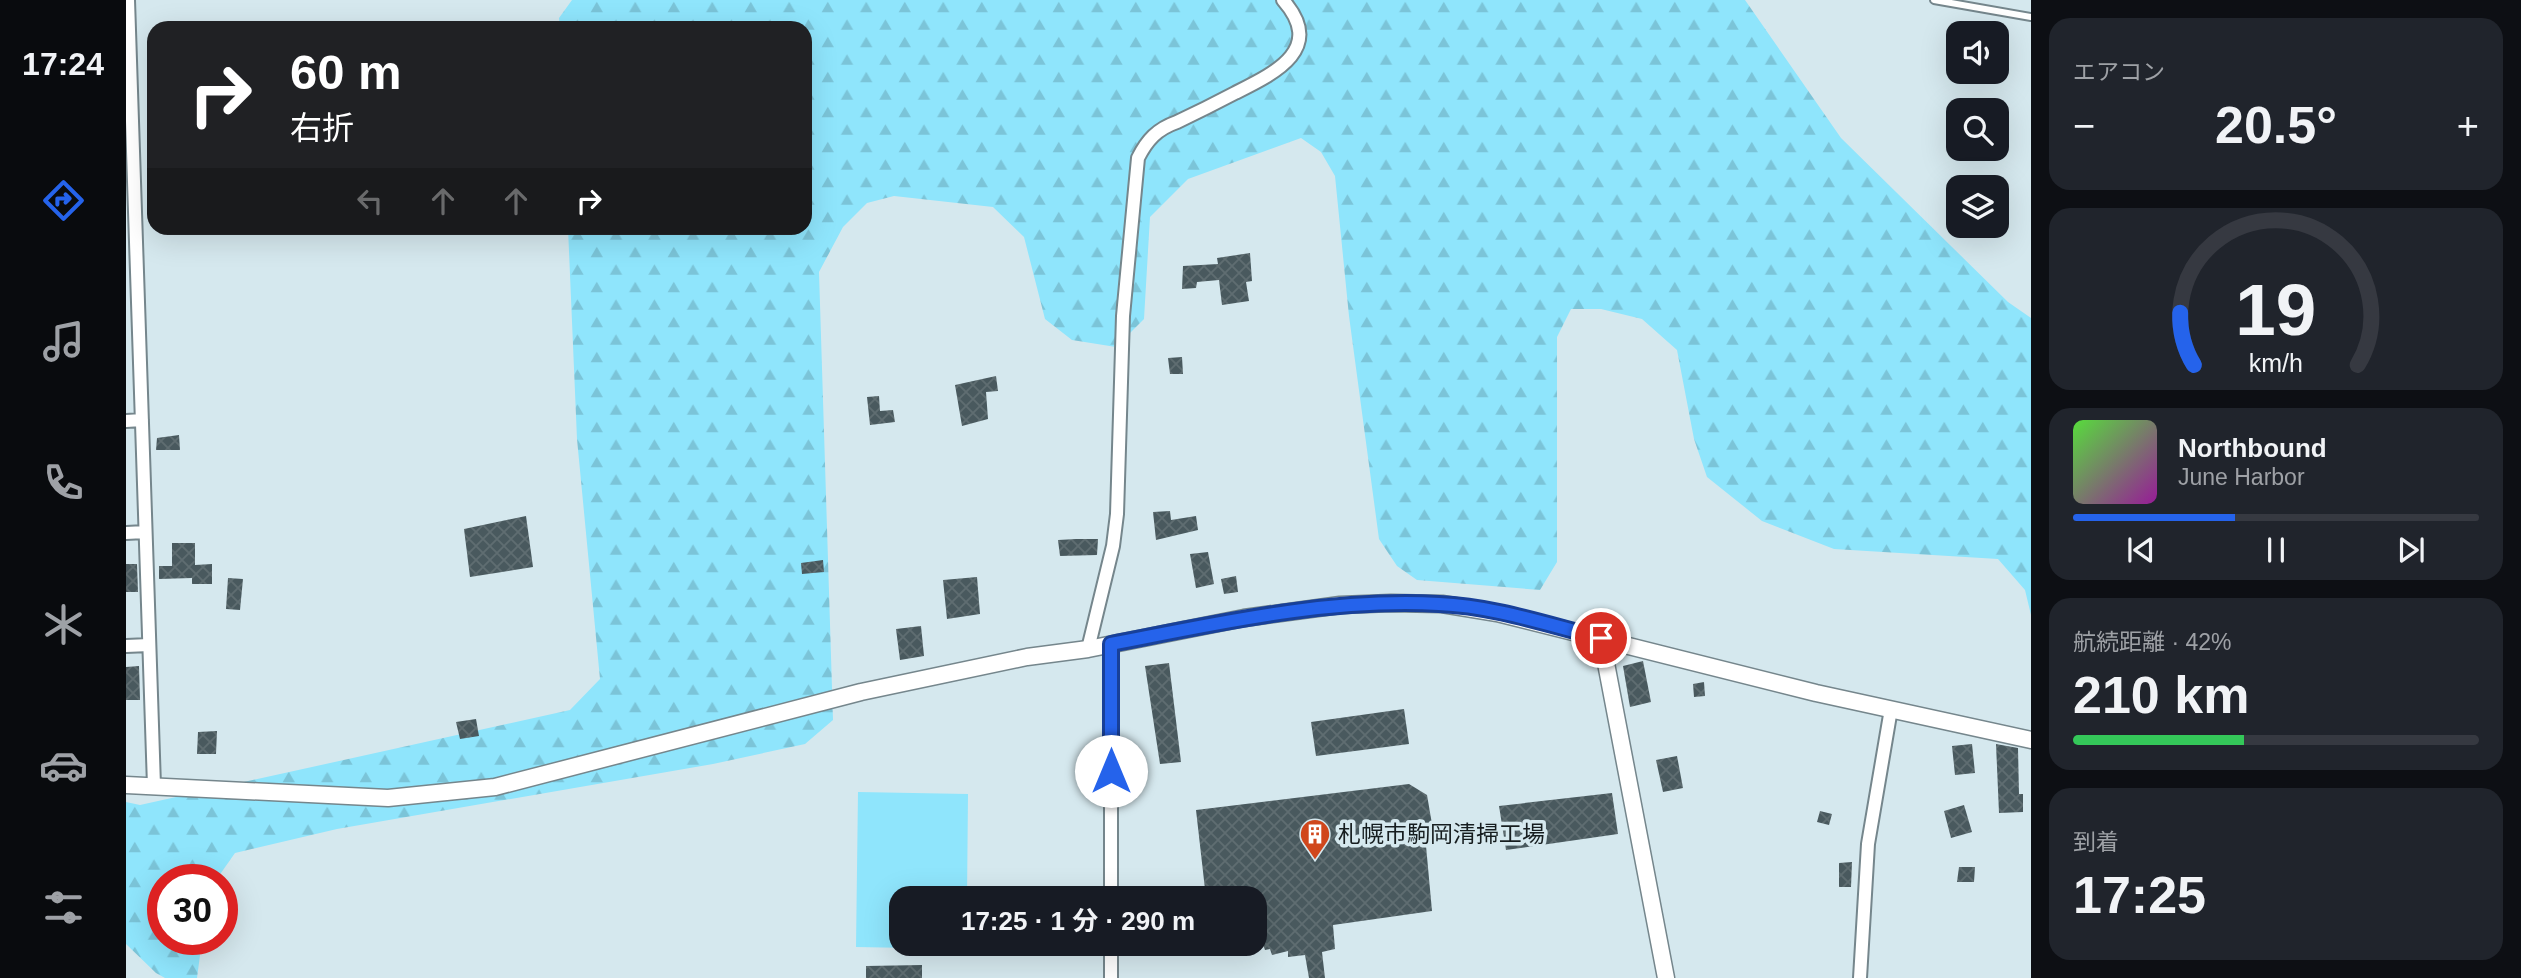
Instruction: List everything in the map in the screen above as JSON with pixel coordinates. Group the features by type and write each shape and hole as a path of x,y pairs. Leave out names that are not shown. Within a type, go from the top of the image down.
{"street":[{"path":"128,0 132,305 142,420 154,786"},
{"path":"1088,649 1113,546 1117,514 1124,316 1138,158 1160,128 1274,74 1288,61 1297,41 1299,28 1296,16 1283,0"},
{"path":"126,421 142,420"},
{"path":"126,533 145,532"},
{"path":"126,785 388,797 495,787 861,692 1027,657 1088,649 1244,618 1340,605 1391,603 1442,604 1497,613 1816,693 2031,740"},
{"path":"1601,638 1666,978"},
{"path":"1111,644 1111,886"},
{"path":"126,646 149,645"},
{"path":"1860,978 1868,844 1891,709"},
{"path":"1111,956 1111,978"}],"lane":[{"path":"1934,0 2031,18"}],"green space":[{"path":"572,0 1745,0 1841,138 2008,302 2031,318 2031,615 2025,590 1998,559 1834,549 1762,521 1707,477 1694,439 1677,350 1642,319 1601,309 1571,309 1557,337 1557,562 1540,590 1417,580 1397,566 1379,539 1349,316 1335,176 1321,152 1301,138 1188,179 1150,217 1144,319 1116,347 1072,340 1045,319 1024,237 993,207 894,196 867,203 843,227 819,272 833,720 805,744 713,764 337,829 235,853 227,864 147,864 147,955 200,955 197,978 165,978 156,973 126,944 126,802 140,805 570,710 600,679 577,439 568,235 812,235 812,21 559,21"},
{"path":"858,792 968,794 967,886 889,886 889,948 856,947"}],"building":[{"path":"1250,253 1252,281 1246,282 1249,301 1222,305 1219,280 1197,282 1196,288 1182,289 1183,266 1218,264 1217,258"},
{"path":"1182,357 1183,374 1170,374 1168,358"},
{"path":"996,376 998,391 986,392 988,419 962,426 955,385"},
{"path":"879,396 880,411 893,410 895,422 870,425 867,397"},
{"path":"179,435 180,450 156,450 157,438"},
{"path":"1170,511 1171,520 1196,516 1198,530 1156,540 1153,512"},
{"path":"526,516 533,567 470,577 464,529"},
{"path":"1098,539 1097,555 1060,556 1058,540"},
{"path":"172,543 195,543 195,565 212,564 212,584 192,584 192,578 159,579 159,566 172,566"},
{"path":"1208,552 1214,584 1196,588 1190,554"},
{"path":"823,560 824,572 802,574 801,563"},
{"path":"126,564 137,564 138,592 126,592"},
{"path":"1236,576 1238,592 1224,594 1221,579"},
{"path":"977,577 980,614 947,619 943,580"},
{"path":"228,578 243,579 240,610 226,609"},
{"path":"921,626 924,656 900,660 896,629"},
{"path":"1643,661 1651,702 1630,707 1623,666"},
{"path":"1169,663 1181,762 1160,764 1145,666"},
{"path":"139,666 140,700 126,700 126,667"},
{"path":"1704,682 1705,696 1694,697 1693,684"},
{"path":"1404,709 1409,744 1316,756 1311,722"},
{"path":"476,719 479,736 460,739 456,722"},
{"path":"217,731 216,754 197,754 198,732"},
{"path":"1972,744 1975,773 1955,775 1952,746"},
{"path":"1996,744 2018,748 2019,794 2023,794 2023,812 1999,813"},
{"path":"1677,756 1683,788 1663,792 1656,760"},
{"name":"札幌市駒岡清掃工場","path":"1409,784 1427,795 1432,824 1424,824 1432,911 1333,925 1335,949 1322,952 1325,978 1309,978 1305,955 1288,957 1288,951 1272,955 1270,949 1267,950 1267,886 1205,886 1196,810"},
{"path":"1612,793 1618,834 1506,850 1499,806"},
{"path":"1964,805 1972,832 1951,838 1944,811"},
{"path":"1820,811 1832,814 1829,825 1817,822"},
{"path":"1852,862 1851,887 1839,887 1839,863"},
{"path":"1959,867 1975,867 1974,882 1957,882"},
{"path":"922,965 922,978 866,978 866,966"}],"place":[{"name":"札幌市駒岡清掃工場","path":"1315,861"}],"route":[{"path":"1111,771 1111,644 1244,618 1340,605 1391,603 1442,604 1497,613 1601,638"}]}
